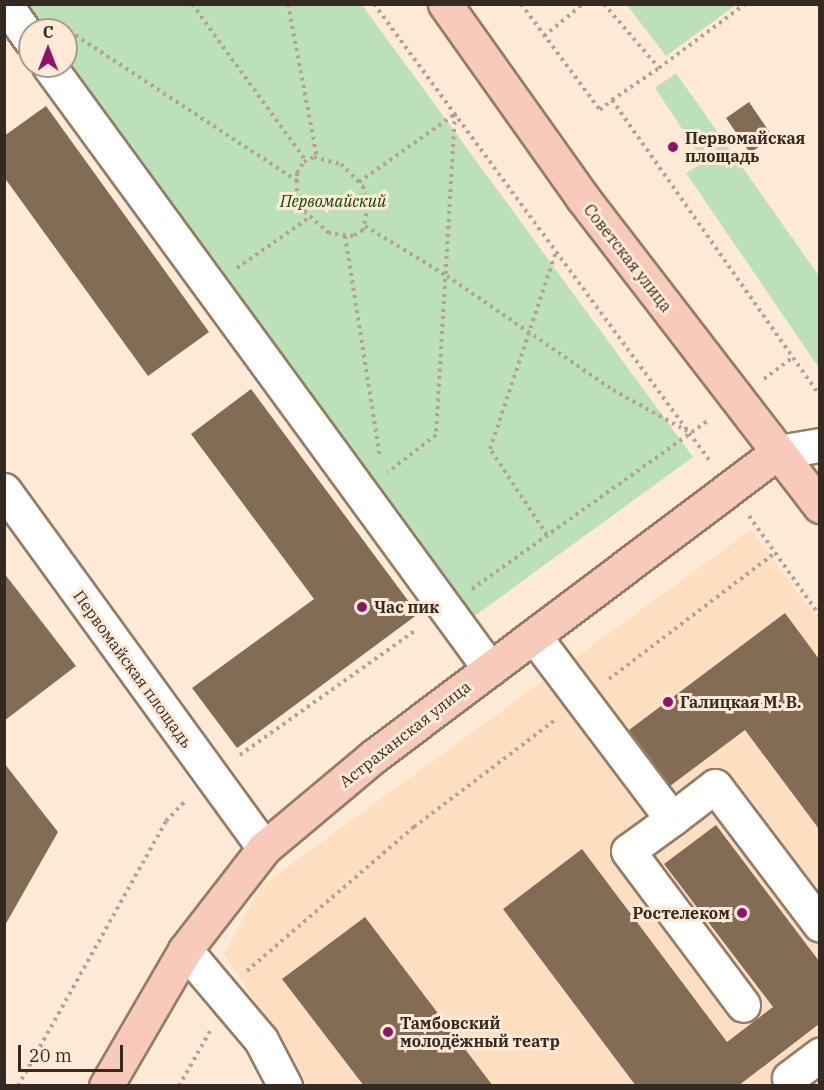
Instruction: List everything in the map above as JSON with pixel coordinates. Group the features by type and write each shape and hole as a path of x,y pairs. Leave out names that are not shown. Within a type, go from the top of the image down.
{"main road":[{"name":"Советская улица","path":"445,4 582,197 819,506"},
{"name":"Астраханская улица","path":"106,1086 185,950 264,848 374,756 778,452"}],"street":[{"path":"59,78 490,669"},
{"path":"778,452 819,445"},
{"name":"Первомайская площадь","path":"4,490 264,848"},
{"path":"534,636 672,819"},
{"path":"743,1005 628,851 715,786 819,925"},
{"path":"185,950 261,1040 285,1086"},
{"path":"789,1078 819,1055"}],"path":[{"path":"192,4 306,161"},
{"path":"288,4 317,157"},
{"path":"374,4 730,488 819,616"},
{"path":"521,4 600,110 745,4"},
{"path":"544,36 582,4"},
{"path":"604,4 659,68"},
{"path":"17,21 60,24 297,182"},
{"path":"612,100 819,396"},
{"path":"359,182 455,114"},
{"path":"345,236 382,476 436,435 455,114"},
{"path":"317,157 341,164 359,182 368,206 365,226 345,236 328,233 310,217 297,192 297,173 306,161 317,157"},
{"path":"211,287 310,217"},
{"path":"365,226 447,276 528,334 613,390 690,433"},
{"path":"547,536 490,449 556,252"},
{"path":"18,1086 166,821 211,777 690,433"},
{"path":"179,1086 246,972 414,827 775,553"}],"shaded area":[{"path":"751,530 819,621 819,1085 308,1085 224,954 261,886"}],"green space":[{"name":"Первомайский","path":"17,5 362,5 693,457 469,620 75,78 78,78 78,18 27,18"},
{"path":"627,5 736,5 666,56"},
{"path":"676,73 819,276 819,368 686,173 704,162 655,88"}],"building":[{"path":"749,102 773,137 750,153 726,118"},
{"path":"46,106 209,332 148,376 4,177 4,136"},
{"path":"251,389 418,614 237,748 192,688 314,599 191,434"},
{"path":"4,573 76,666 4,721"},
{"path":"785,613 819,659 819,829 745,730 670,786 629,730"},
{"path":"4,763 58,832 4,927"},
{"path":"716,825 819,961 819,1024 738,1086 636,1086 503,909 582,849 727,1042 773,1007 664,864"},
{"name":"Тамбовский молодёжный театр","path":"365,917 493,1086 364,1086 282,979"}],"place":[{"name":"Первомайская площадь","path":"673,147"},
{"name":"Час пик","path":"362,607"},
{"name":"Галицкая М. В.","path":"668,702"},
{"name":"Ростелеком","path":"742,913"},
{"name":"Тамбовский молодёжный театр","path":"388,1032"}]}
